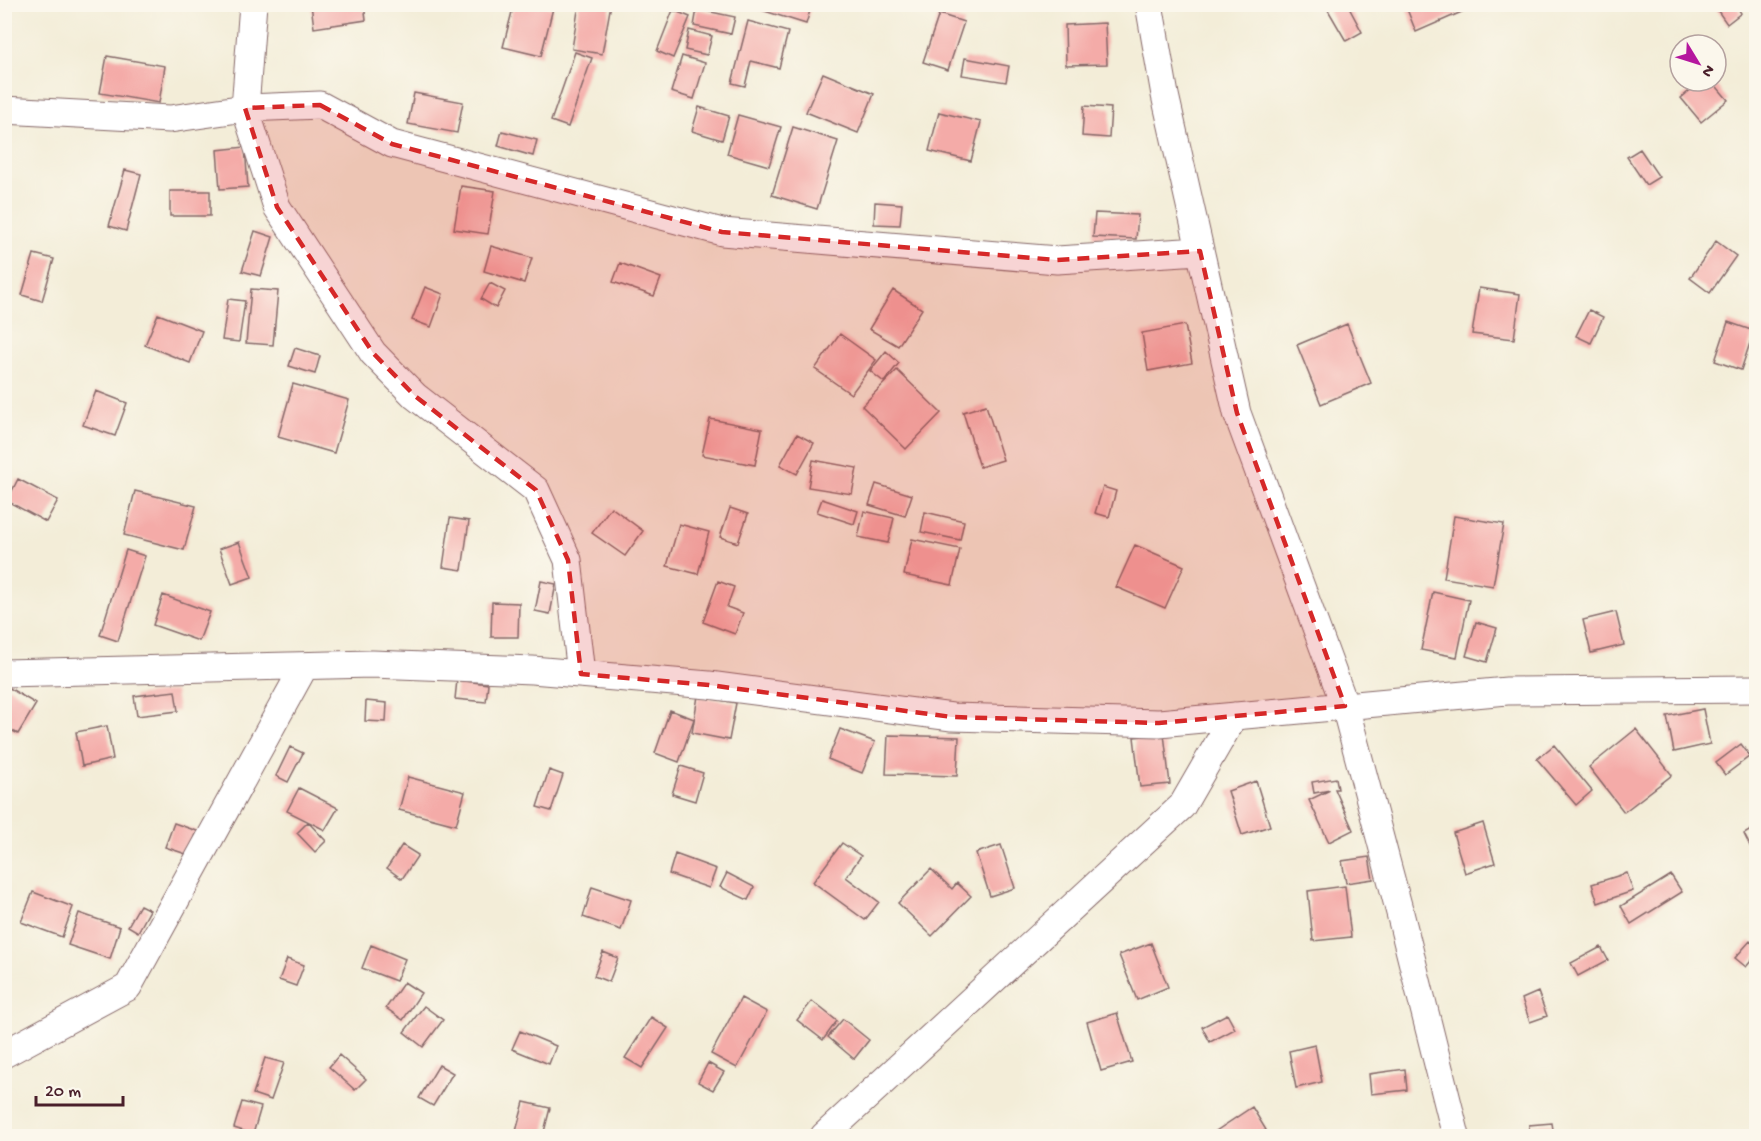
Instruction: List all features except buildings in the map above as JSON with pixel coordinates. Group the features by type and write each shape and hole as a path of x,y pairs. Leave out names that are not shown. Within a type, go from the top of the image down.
{"street":[{"path":"253,4 244,108 277,207 373,353 415,396 536,490 568,560 581,674"},
{"path":"1149,4 1165,94 1237,413 1345,706 1401,913 1456,1137"},
{"path":"4,110 170,119 244,108 320,105 392,144 722,232 1057,260 1200,251"},
{"path":"4,672 384,665 532,670 710,685 952,717 1159,723 1507,691 1756,689"},
{"path":"4,1054 128,987 304,666"},
{"path":"824,1137 1182,806 1234,716"}],"highlighted area":[{"path":"320,105 392,144 722,232 1057,260 1200,251 1237,413 1345,706 1159,723 952,717 709,685 581,674 568,560 536,490 415,396 373,353 277,207 245,108"}]}
